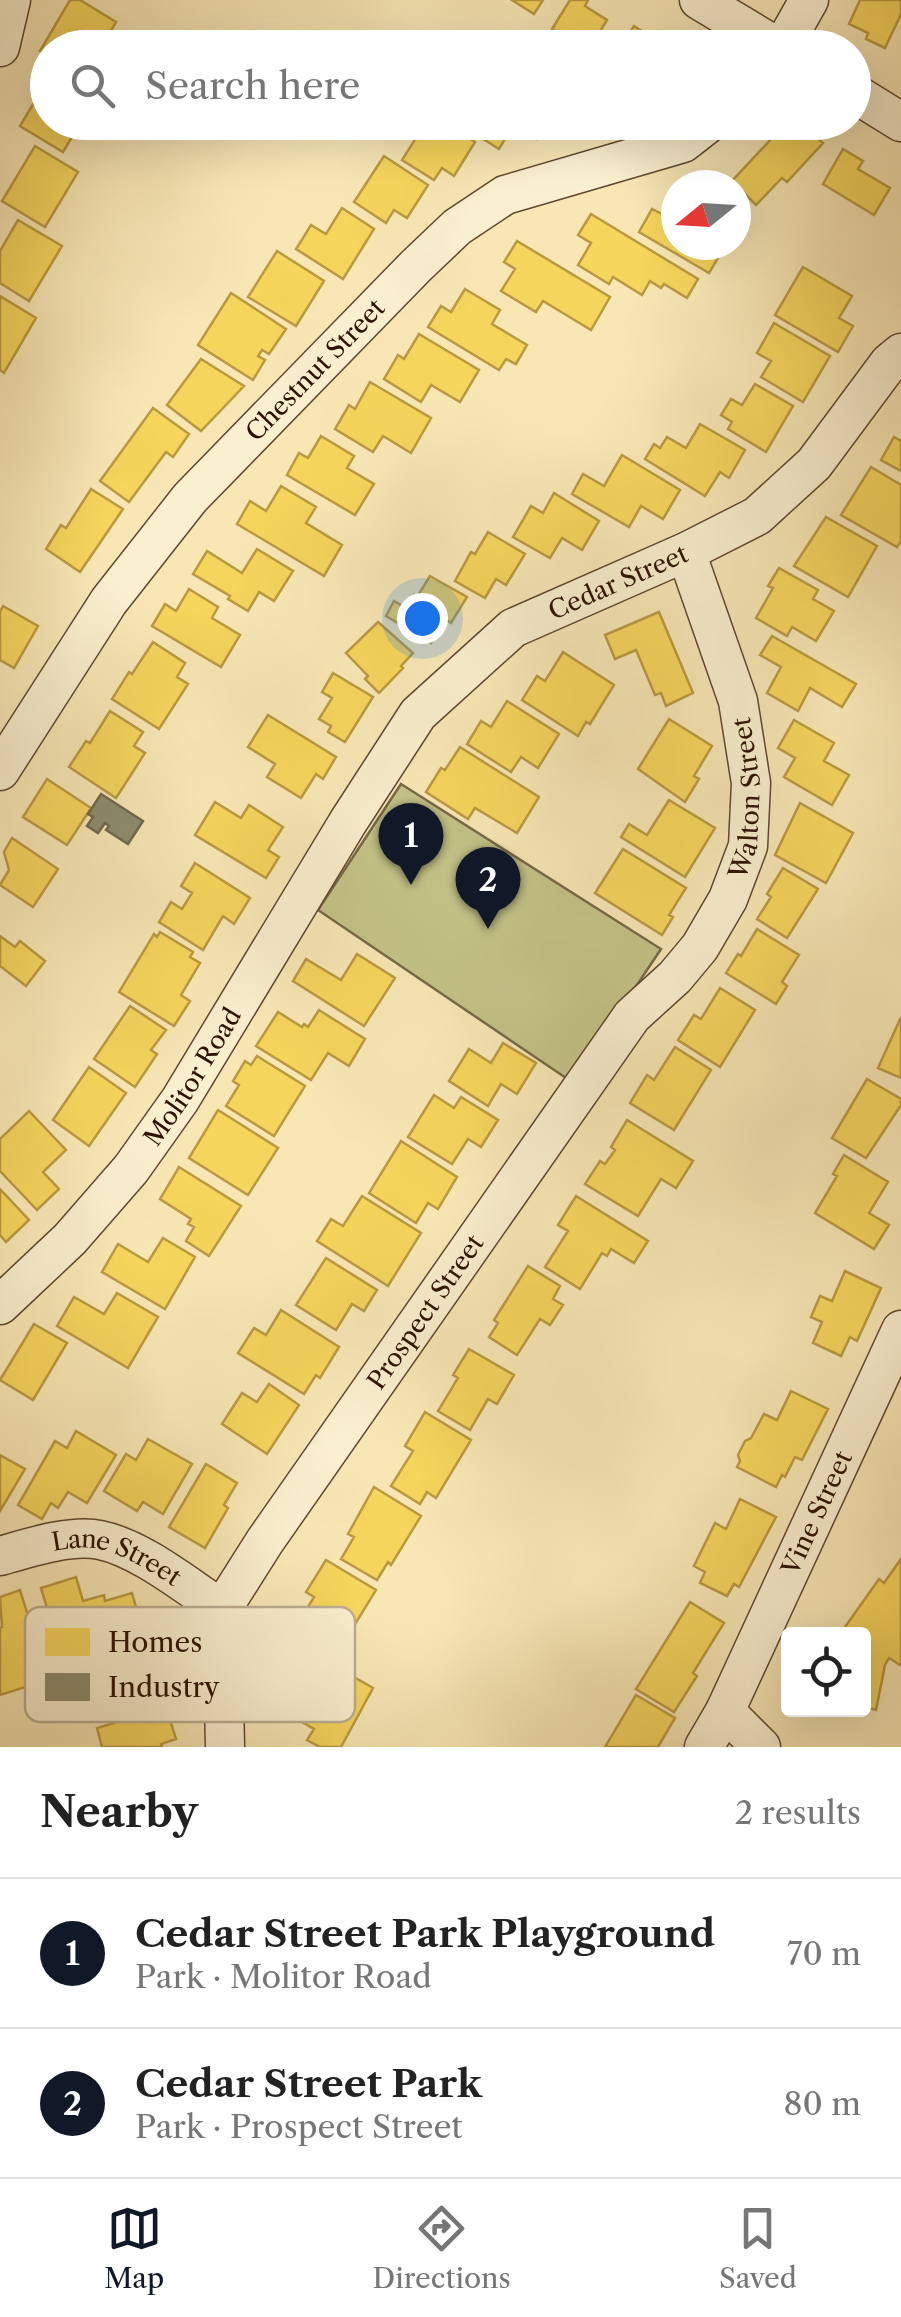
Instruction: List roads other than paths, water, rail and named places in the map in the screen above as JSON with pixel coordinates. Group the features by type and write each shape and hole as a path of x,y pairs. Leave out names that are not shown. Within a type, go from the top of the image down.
{"street":[{"path":"0,47 11,0"},
{"path":"699,0 750,30"},
{"path":"792,30 809,0"},
{"path":"871,103 901,122"},
{"name":"Chestnut Street","path":"9,756 109,602 190,498 457,228 505,195 688,140"},
{"name":"Cedar Street","path":"348,822 418,714 512,628 758,516 814,464 889,363 901,353"},
{"name":"Walton Street","path":"632,1016 675,977 700,947 728,900 748,846 751,783 738,702 686,552"},
{"name":"Molitor Road","path":"0,1306 70,1239 131,1169 180,1100 348,822"},
{"name":"Prospect Street","path":"223,1607 632,1016"},
{"name":"Vine Street","path":"704,1747 725,1710 901,1330"},
{"name":"Lane Street","path":"0,1556 47,1542 98,1539 138,1554 219,1607"},
{"path":"725,1710 761,1747"},
{"path":"225,1722 226,1747"}],"place":[{"name":"Cedar Street Park Playground","path":"411,885"},
{"name":"Cedar Street Park","path":"488,929"}]}
